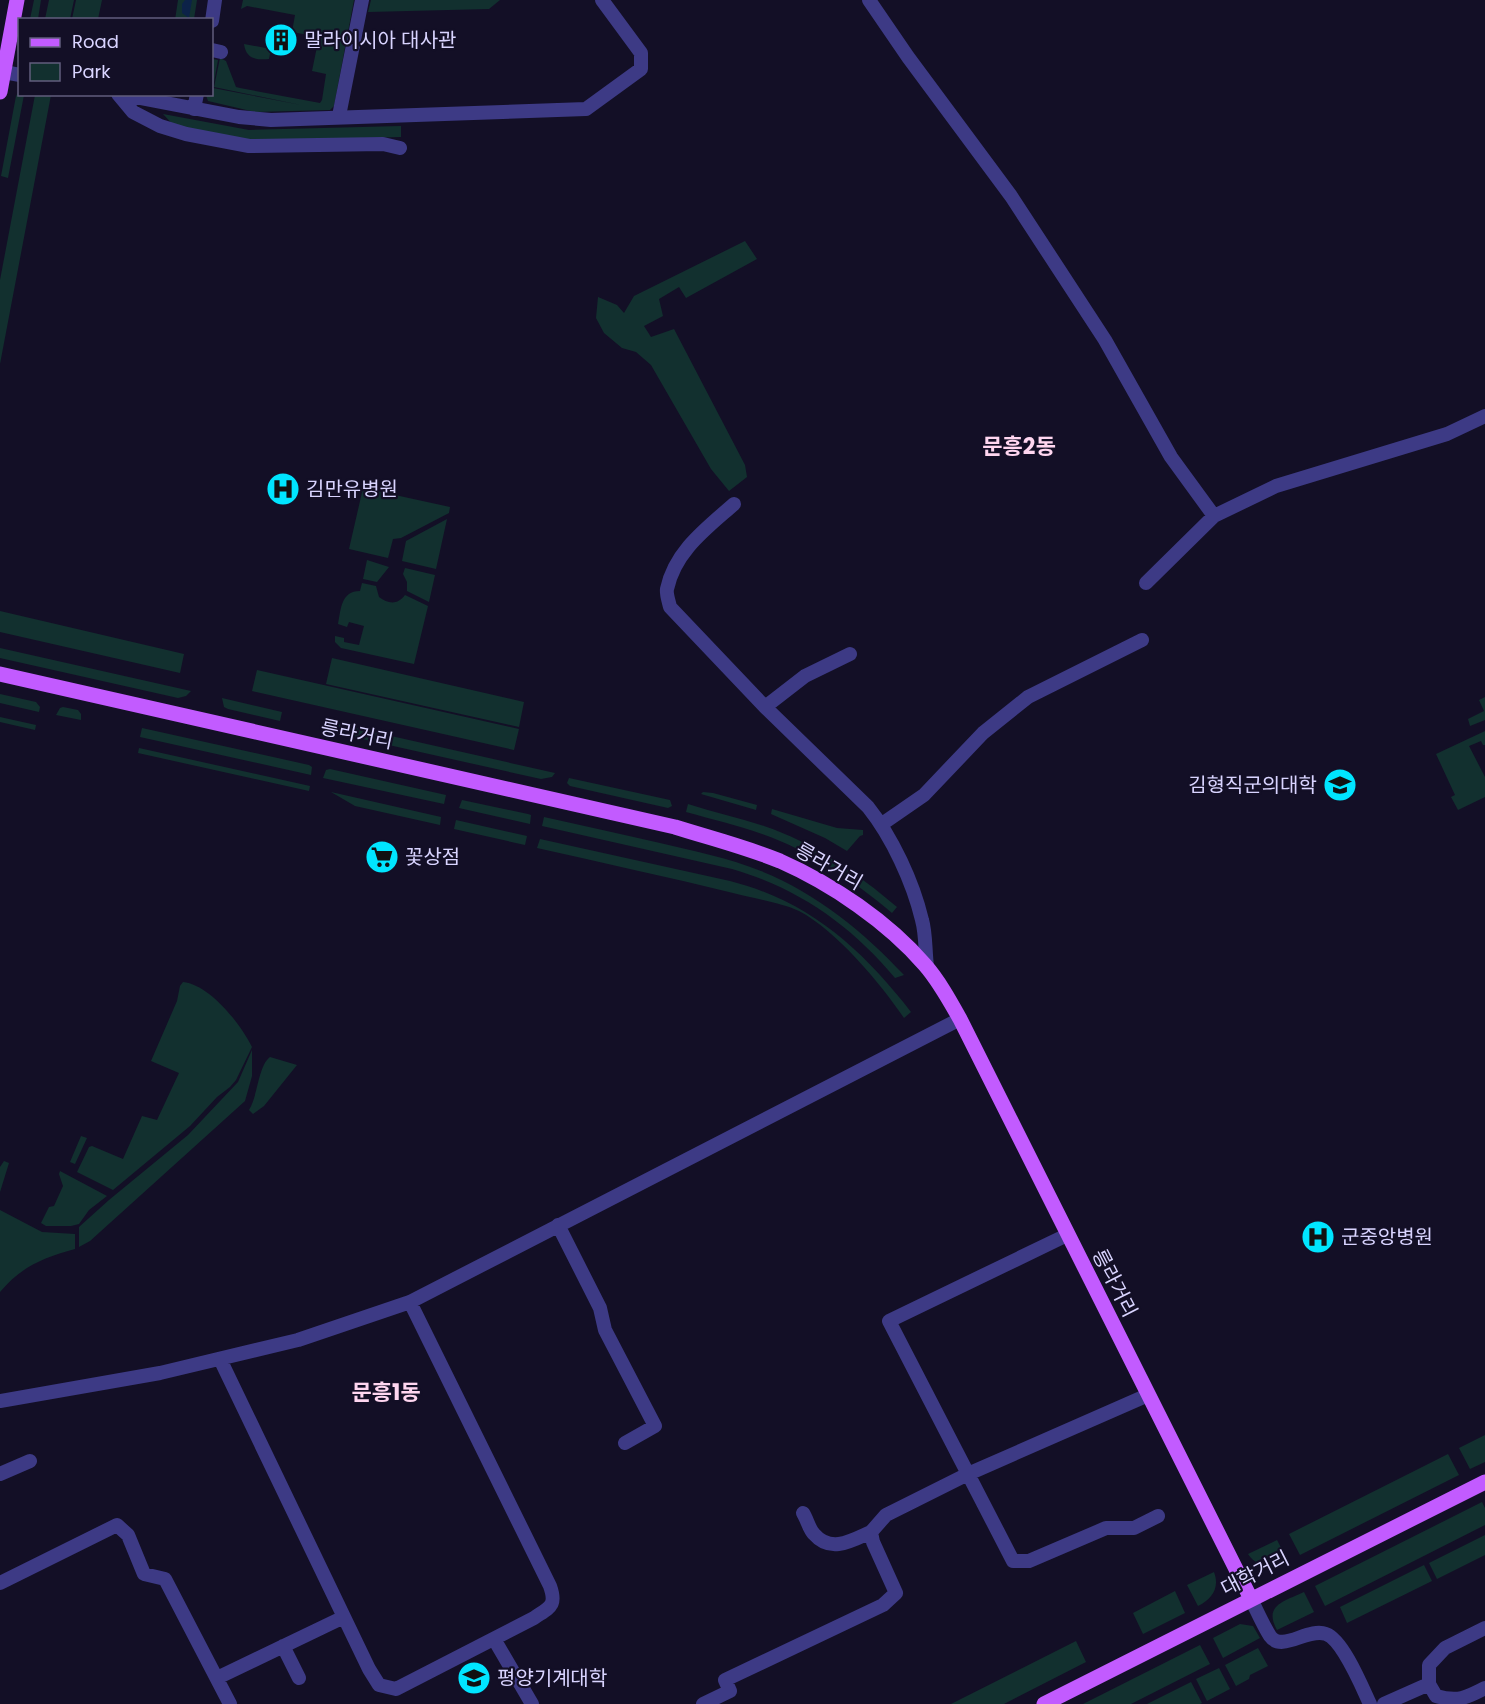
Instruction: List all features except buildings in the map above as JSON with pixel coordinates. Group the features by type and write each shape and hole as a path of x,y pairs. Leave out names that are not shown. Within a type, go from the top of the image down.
{"main road":[{"path":"0,92 17,0"},
{"name":"릉라거리","path":"0,674 675,827 780,861 822,882 889,929 927,966 960,1019 1251,1599"},
{"name":"대학거리","path":"1044,1704 1485,1482"}],"street":[{"path":"212,18 215,0"},
{"path":"339,116 362,0"},
{"path":"128,96 252,119 586,109 641,69 641,53 602,0"},
{"path":"868,0 1011,196 1105,340 1171,458 1214,516"},
{"path":"4,72 18,75"},
{"path":"120,96 133,112 160,126 186,134 249,146 383,144 400,148"},
{"path":"194,110 197,96"},
{"path":"479,114 480,99"},
{"path":"1146,583 1214,516 1276,486 1448,434 1485,416"},
{"path":"734,504 697,537 678,560 667,591 670,607 765,707 837,774 882,824 910,883 923,921 927,966"},
{"path":"882,824 924,795 983,733 1028,698 1142,640"},
{"path":"765,707 805,676 850,654"},
{"path":"0,1401 160,1373 220,1359 298,1340 410,1302 960,1019"},
{"path":"558,1225 600,1308 605,1330 655,1426 625,1443"},
{"path":"1067,1235 889,1321 1013,1561 1029,1561 1106,1528 1134,1528 1158,1516"},
{"path":"220,1359 369,1669 379,1685 396,1689 534,1618 552,1605 554,1598 545,1575 410,1302"},
{"path":"803,1513 814,1534 838,1546 871,1532 886,1515 968,1474 1148,1395"},
{"path":"0,1474 30,1461"},
{"path":"0,1583 117,1525 128,1534 144,1574 165,1580 230,1704"},
{"path":"703,1704 730,1691 725,1680 883,1605 896,1593 873,1542 871,1532"},
{"path":"1251,1599 1272,1638 1279,1643 1314,1632 1328,1634 1338,1642 1370,1704"},
{"path":"217,1678 344,1617"},
{"path":"1485,1628 1445,1648 1429,1665 1429,1684 1437,1696 1449,1700 1464,1699 1485,1688"},
{"path":"494,1639 532,1704"},
{"path":"283,1646 298,1678"},
{"path":"1384,1704 1429,1684"}],"green space":[{"path":"34,0 41,0 38,18 30,18"},
{"path":"49,0 74,0 70,18 45,18"},
{"path":"76,0 102,0 98,18 72,18"},
{"path":"178,0 197,0 194,18 175,18"},
{"path":"243,0 354,0 334,106 330,110 255,112 208,101 206,96 213,96 213,88 301,105 214,87 220,58 226,61 236,87 320,103 322,100 326,74 312,71 319,37 292,32 295,15 247,6 241,9"},
{"path":"371,0 500,0 489,9 368,12"},
{"path":"244,44 271,49 269,59 252,58 247,53"},
{"path":"213,59 218,60 213,88"},
{"path":"18,93 18,96 24,96 8,178 1,176"},
{"path":"35,96 51,96 0,364 0,280"},
{"path":"163,114 249,130 401,126 401,137 243,141 177,129"},
{"path":"745,241 757,259 686,298 679,287 659,299 663,316 644,326 651,337 674,329 745,465 747,477 729,491 711,469 651,365 636,352 622,348 604,333 596,318 598,297 617,305 624,313 634,296"},
{"path":"363,488 450,507 449,513 401,538 393,539 388,558 349,549"},
{"path":"447,519 436,569 402,561 406,541"},
{"path":"367,560 389,567 377,582 363,579"},
{"path":"405,568 435,575 429,602 407,591 407,582 403,574"},
{"path":"362,583 376,586 379,597 386,601 396,602 405,595 428,606 414,664 341,648 335,642 335,636 344,638 344,642 359,645 364,626 349,622 347,627 338,624 345,597 360,591"},
{"path":"0,611 184,654 180,673 0,632"},
{"path":"0,648 191,691 186,696 178,698 0,658"},
{"path":"332,658 524,702 519,727 326,684"},
{"path":"257,670 519,729 514,750 252,691"},
{"path":"0,694 36,702 40,707 39,712 0,703"},
{"path":"1485,697 1485,720 1470,726 1468,719 1484,711 1479,700"},
{"path":"222,698 282,712 280,721 228,709 224,707"},
{"path":"63,707 78,710 81,720 56,715"},
{"path":"0,717 36,725 35,730 0,722"},
{"path":"329,722 555,773 552,777 541,779 326,731"},
{"path":"142,728 309,765 312,767 311,775 140,737"},
{"path":"1485,731 1485,745 1481,741 1469,746 1485,777 1485,797 1458,810 1451,797 1455,795 1436,754"},
{"path":"139,748 310,786 309,791 138,753"},
{"path":"326,770 446,795 444,804 323,778"},
{"path":"569,778 670,800 672,806 668,808 570,786 567,783"},
{"path":"331,792 441,817 440,825 355,806"},
{"path":"703,792 757,805 756,810 701,794"},
{"path":"462,800 531,815 530,824 459,808"},
{"path":"688,804 764,826 800,841 851,871 897,907 892,913 847,878 798,849 753,831 686,812"},
{"path":"772,809 837,828 863,830 863,835 847,851 825,838 771,814"},
{"path":"544,817 711,855 761,871 801,890 838,915 873,944 904,975 895,978 860,941 841,925 801,898 779,887 732,869 542,826"},
{"path":"456,820 527,836 525,845 454,829"},
{"path":"540,839 730,881 785,901 832,930 853,948 911,1012 904,1018 883,989 843,944 799,911 767,901 537,848"},
{"path":"183,982 203,990 214,998 240,1027 252,1047 236,1080 230,1087 217,1097 190,1126 113,1190 77,1172 89,1147 92,1146 123,1159 142,1116 157,1120 179,1073 151,1061"},
{"path":"252,1050 252,1076 245,1101 90,1241 79,1247 79,1227 188,1135 238,1082"},
{"path":"270,1057 297,1065 264,1106 253,1114 249,1110 260,1074"},
{"path":"81,1136 87,1138 75,1164 70,1162"},
{"path":"4,1161 9,1163 0,1192 0,1167"},
{"path":"60,1171 107,1196 89,1210 79,1224 46,1226 41,1223 49,1207 54,1206 63,1186"},
{"path":"0,1210 42,1232 75,1234 75,1249 25,1269 0,1292"},
{"path":"1485,1435 1485,1462 1470,1469 1459,1448"},
{"path":"1448,1454 1459,1475 1300,1555 1289,1534"},
{"path":"1482,1502 1485,1508 1485,1525 1325,1606 1315,1586"},
{"path":"1485,1535 1485,1555 1437,1579 1429,1563"},
{"path":"1277,1540 1288,1561 1266,1566 1256,1562 1248,1554"},
{"path":"1424,1565 1432,1581 1347,1623 1340,1607"},
{"path":"1214,1572 1216,1583 1214,1592 1198,1606 1187,1585"},
{"path":"1175,1591 1185,1613 1143,1634 1133,1613"},
{"path":"1304,1592 1314,1612 1277,1630 1273,1622 1274,1609 1283,1601"},
{"path":"1240,1624 1253,1626 1260,1638 1223,1658 1213,1638"},
{"path":"1076,1641 1086,1662 1004,1704 951,1704"},
{"path":"1200,1645 1210,1664 1131,1704 1083,1704"},
{"path":"1258,1648 1268,1666 1250,1675 1249,1679 1236,1686 1225,1665"},
{"path":"1219,1668 1230,1689 1207,1701 1196,1679"},
{"path":"1191,1682 1202,1703 1147,1704"}],"water":[{"path":"185,0 192,0 189,18 182,13 182,4"}],"place":[{"name":"말라이시아 대사관","path":"281,40"},
{"name":"김만유병원","path":"283,489"},
{"name":"김형직군의대학","path":"1340,785"},
{"name":"꽃상점","path":"382,857"},
{"name":"군중앙병원","path":"1318,1237"},
{"name":"평양기계대학","path":"474,1678"}],"district":[{"name":"문흥2동","path":"1019,446"},
{"name":"문흥1동","path":"386,1392"}]}
